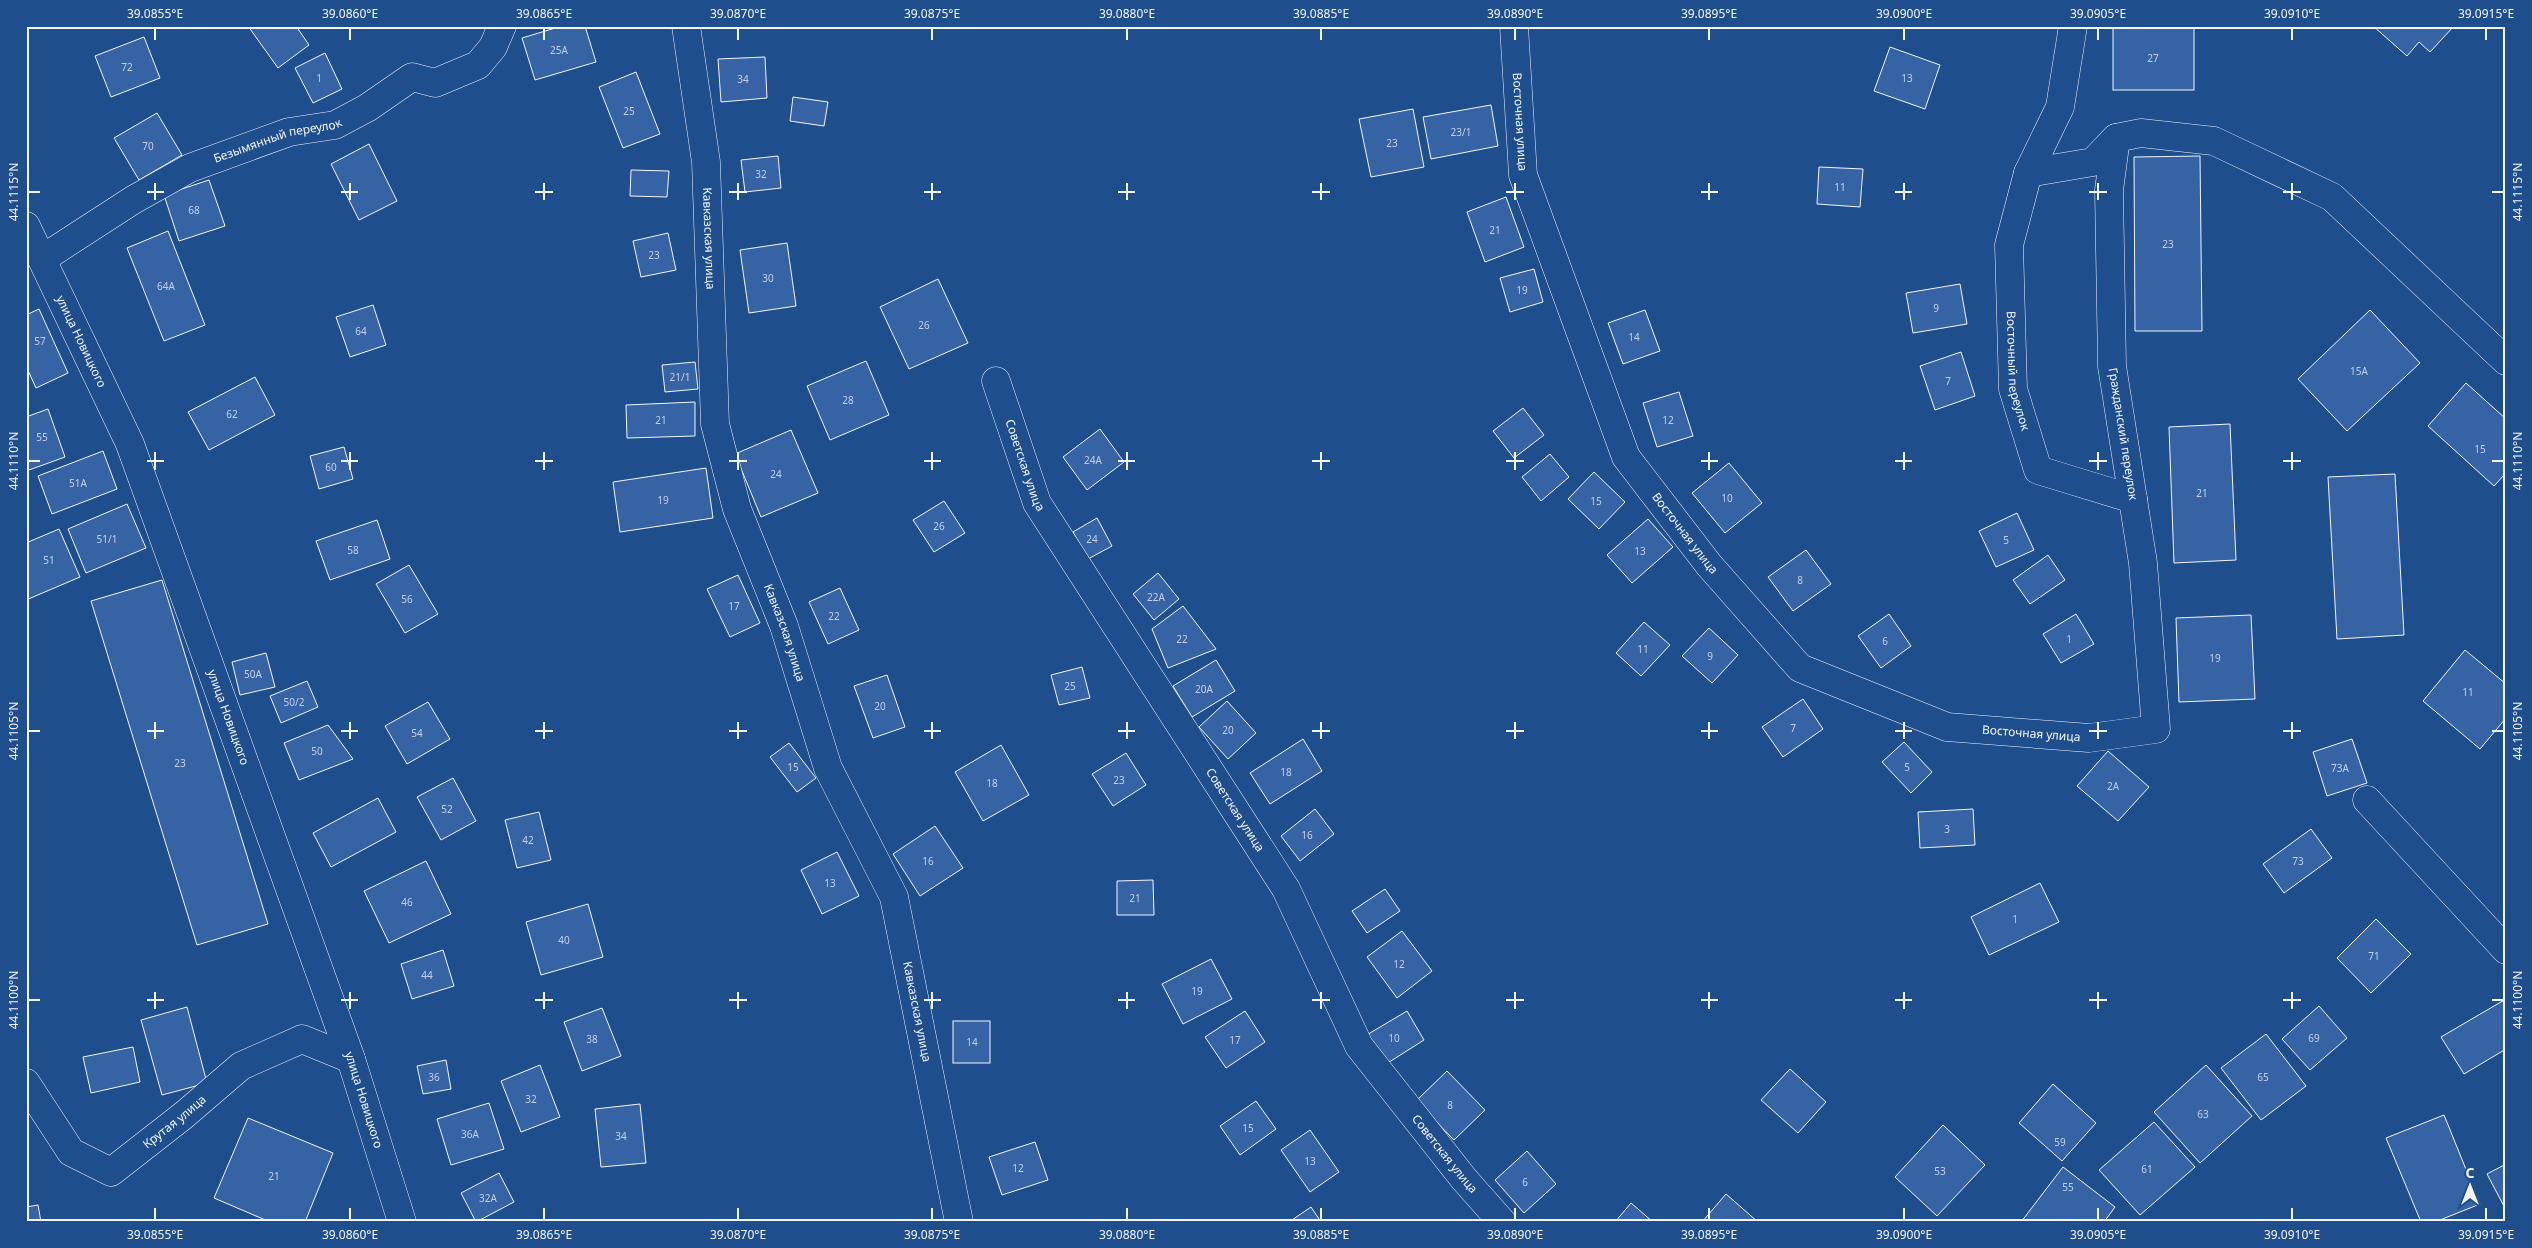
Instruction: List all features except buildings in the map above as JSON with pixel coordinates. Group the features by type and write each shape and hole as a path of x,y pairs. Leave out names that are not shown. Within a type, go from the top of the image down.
{"street":[{"name":"Безымянный переулок","path":"42,259 133,200 190,168 289,132 334,125 367,108 412,77 435,83 478,65 493,47 502,26"},
{"name":"Кавказская улица","path":"686,26 706,162 715,424 737,509 784,626 828,768 894,897 959,1222"},
{"name":"Восточная улица","path":"1514,26 1523,175 1626,457 1709,565 1800,668 1948,727 2089,738 2156,729"},
{"path":"2028,173 2060,107 2073,26"},
{"path":"2028,173 2093,162 2116,138 2140,133 2214,141 2332,197 2506,361"},
{"name":"Гражданский переулок","path":"2116,138 2110,190 2112,366 2143,563 2156,729"},
{"name":"Восточный переулок","path":"2028,173 2009,246 2013,389 2038,470 2133,499"},
{"name":"улица Новицкого","path":"26,226 130,444 351,1058 402,1222"},
{"name":"Советская улица","path":"996,381 1036,503 1286,889 1359,1046 1464,1179 1502,1222"},
{"path":"2367,800 2506,950"},
{"name":"Крутая улица","path":"26,1083 71,1152 111,1172 184,1115 241,1066 302,1039 351,1058"}]}
